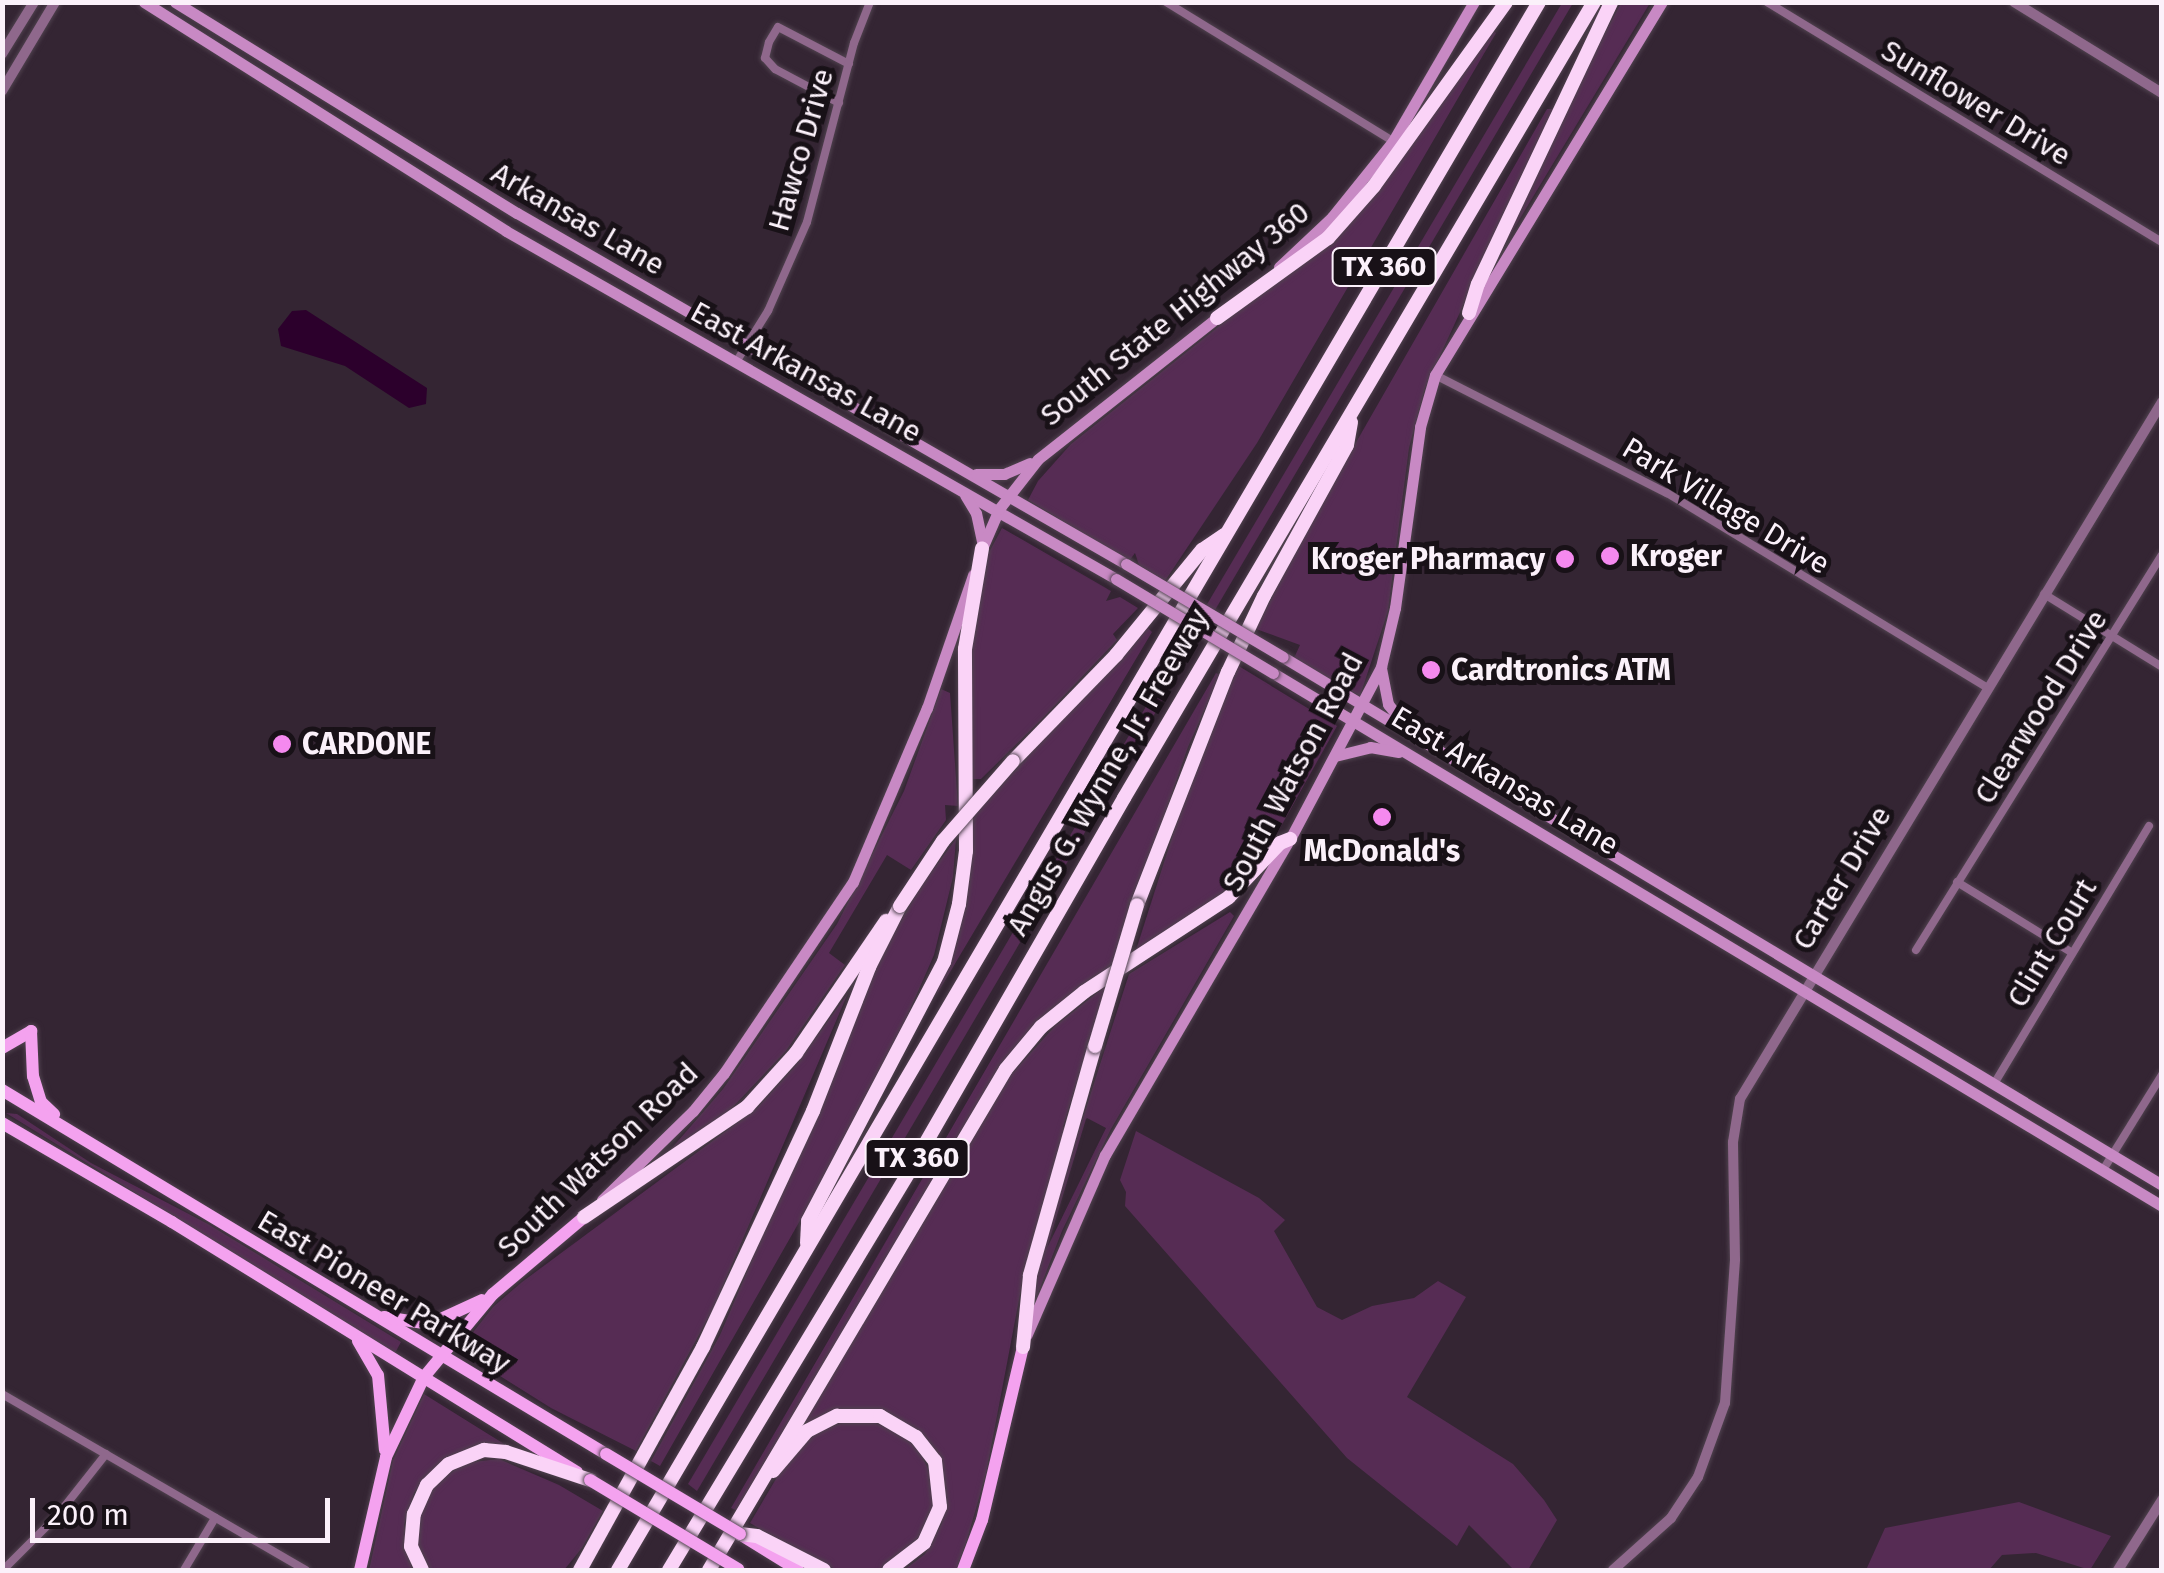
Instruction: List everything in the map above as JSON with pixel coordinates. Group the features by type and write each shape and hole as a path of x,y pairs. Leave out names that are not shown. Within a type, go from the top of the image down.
{"highway":[{"path":"1217,318 1328,238 1374,186 1506,2"},
{"name":"Angus G. Wynne, Jr. Freeway","path":"618,1570 1539,2"},
{"name":"Angus G. Wynne, Jr. Freeway","path":"670,1570 899,1189 1594,2"},
{"path":"1469,313 1478,284 1611,2"},
{"path":"1023,1347 1030,1275 1137,905 1228,672 1264,596 1347,444 1353,410"},
{"path":"580,1570 703,1348 812,1111 870,967 900,906 943,841 1013,761 1116,655 1202,550 1229,532"},
{"path":"807,1249 808,1221 944,962 959,904 966,851 965,649 982,548"},
{"path":"709,1570 1006,1069 1041,1028 1084,992 1230,897 1280,843 1290,839"},
{"path":"584,1216 746,1106 796,1053 878,930 900,906"},
{"path":"758,1484 821,1422 863,1413 897,1422 916,1437 934,1460 941,1497 924,1543 889,1570"},
{"path":"422,1570 412,1546 414,1514 426,1485 449,1464 484,1450 506,1452 590,1480"},
{"path":"740,1534 757,1536 824,1570"},
{"path":"572,1570 592,1550"}],"main road":[{"name":"Arkansas Lane","path":"144,2 506,231"},
{"name":"Arkansas Lane","path":"175,2 400,144 960,470"},
{"name":"South State Highway 360","path":"998,509 1038,459 1217,318 1332,218 1393,141 1474,2"},
{"name":"South Watson Road","path":"963,1570 982,1520 1023,1347 1106,1155 1290,839 1381,667 1394,608 1420,426 1435,374 1662,2"},
{"name":"East Arkansas Lane","path":"506,231 998,509 1804,988 2162,1206"},
{"path":"960,470 1004,474 1038,459"},
{"name":"East Arkansas Lane","path":"960,470 1009,494 2162,1185"},
{"path":"946,480 973,504 982,548"},
{"name":"South Watson Road","path":"360,1570 386,1457 438,1356 493,1294 584,1216 694,1111 852,882 927,708 998,509"},
{"path":"1381,667 1388,704 1416,737"},
{"path":"1335,756 1378,747 1415,758"},
{"path":"2,1048 31,1030 33,1076 41,1102 82,1139"},
{"name":"East Pioneer Parkway","path":"2,1090 798,1570"},
{"name":"East Pioneer Parkway","path":"2,1123 740,1570"},
{"path":"370,1314 430,1324 493,1294"},
{"path":"350,1331 372,1359 378,1375 386,1457"}],"street":[{"path":"2,54 34,2"},
{"path":"2,91 55,2"},
{"name":"Hawco Drive","path":"738,360 768,310 807,222 849,64 870,2"},
{"path":"1166,2 1393,141"},
{"name":"Sunflower Drive","path":"1767,2 2162,242"},
{"path":"2014,2 2162,93"},
{"path":"839,103 775,68 765,58 768,42 778,28 849,64"},
{"name":"Park Village Drive","path":"1435,374 1667,493 1988,688"},
{"name":"Carter Drive","path":"1614,1570 1671,1518 1698,1478 1718,1427 1730,1366 1736,1111 1750,1078 2162,402"},
{"name":"Clearwood Drive","path":"1916,950 2162,555"},
{"path":"2044,594 2162,667"},
{"name":"Clint Court","path":"1994,1084 2149,826"},
{"path":"1957,882 2071,952"},
{"path":"2103,1170 2162,1075"},
{"path":"2,1394 306,1570"},
{"path":"4,1570 57,1516 106,1454"},
{"path":"2118,1570 2162,1500"},
{"path":"184,1570 215,1518"}],"shaded area":[{"path":"1562,3 1573,3 1215,610 1206,606"},
{"path":"1621,3 1650,3 1501,250 1561,114"},
{"path":"1492,30 1496,33 1257,443 1165,581 1139,565 1135,553 1129,561 1028,500 1038,481 1071,444 1326,241"},
{"path":"1547,109 1554,109 1425,388 1409,448 1388,611 1360,696 1294,658 1300,645 1256,629 1307,528"},
{"path":"306,310 427,388 426,404 409,408 345,366 281,346 278,329 292,311"},
{"path":"1002,528 1111,591 1106,601 1120,597 1138,608 1113,634 1117,640 1041,720 981,779 973,779 967,655 987,556"},
{"path":"1147,627 1152,632 937,994 972,855 973,816"},
{"path":"1187,637 1197,642 697,1491 688,1484"},
{"path":"1237,665 1337,726 1265,855 1223,897 1136,950 1196,762"},
{"path":"1216,673 1220,675 1188,747 1112,968 998,1070 736,1510 731,1508"},
{"path":"941,689 950,693 958,806 945,805 946,820 911,870 887,855 829,953 845,965 786,1051 731,1109 674,1153 671,1149 723,1089 837,924 904,791"},
{"path":"956,839 953,877 934,955 898,1037 834,1161 660,1466 651,1461 720,1335 883,951 923,883"},
{"path":"1230,912 1234,916 1111,1129 1062,1231 1032,1309 1028,1305 1052,1214 1129,974","holes":["1086,1119 1106,1128 1047,1248"]},
{"path":"1107,985 1063,1127 1067,1129 1022,1284 986,1474 966,1543 956,1570 904,1570 925,1554 942,1523 945,1487 941,1468 898,1419 809,1424 803,1421 1006,1080 1055,1026"},
{"path":"848,993 713,1309 636,1451 551,1408 459,1350 493,1307 522,1282 757,1108 796,1065"},
{"path":"6,1113 17,1114 91,1163 208,1224 401,1342 395,1353"},
{"path":"1136,1131 1259,1198 1285,1220 1274,1231 1317,1307 1342,1320 1372,1306 1414,1298 1438,1281 1466,1297 1407,1397 1513,1464 1544,1500 1557,1520 1528,1570 1514,1570 1469,1525 1457,1546 1347,1458 1125,1206 1126,1192 1120,1180"},
{"path":"424,1394 509,1447 427,1475 414,1493 404,1525 412,1570 369,1570 393,1460"},
{"path":"871,1421 906,1437 919,1450 933,1479 934,1509 920,1540 897,1563 878,1570 841,1570 822,1565 750,1523 780,1472 814,1434 843,1422"},
{"path":"499,1459 559,1485 603,1511 582,1548 564,1570 427,1570 416,1546 416,1524 431,1489 463,1463"},
{"path":"2019,1502 2111,1536 2090,1570 2036,1553 2002,1555 1989,1570 1866,1570 1885,1528"}],"place":[{"name":"Kroger","path":"1610,556"},
{"name":"Kroger Pharmacy","path":"1565,559"},
{"name":"Cardtronics ATM","path":"1431,670"},
{"name":"CARDONE","path":"282,744"},
{"name":"McDonald's","path":"1382,817"}]}
